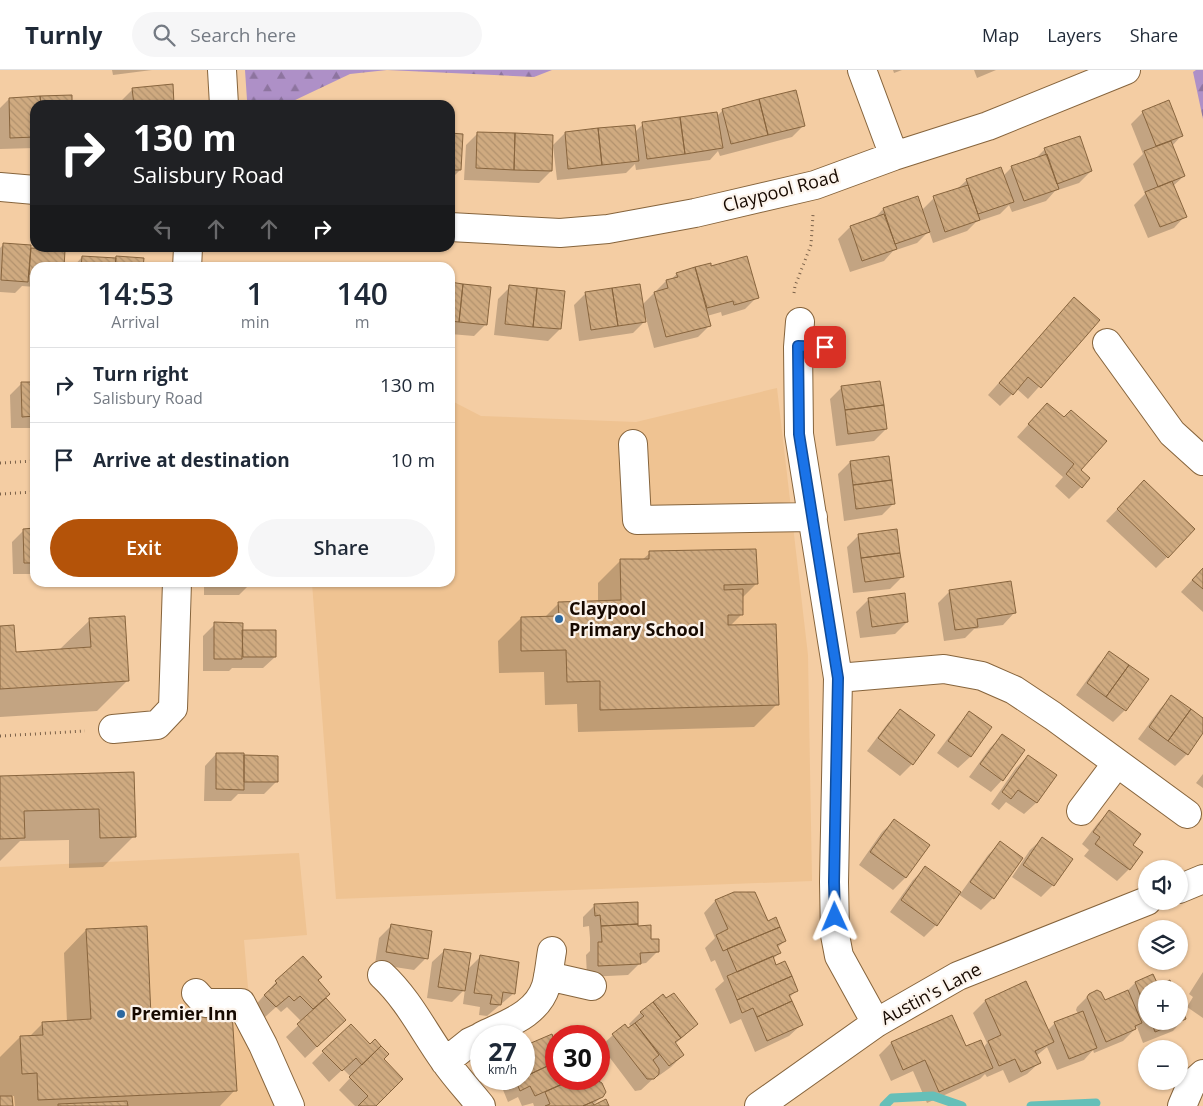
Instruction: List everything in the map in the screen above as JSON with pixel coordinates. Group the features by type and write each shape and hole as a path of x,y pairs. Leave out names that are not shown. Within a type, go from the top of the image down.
{"street":[{"path":"222,70 224,100"},
{"path":"862,70 894,156"},
{"name":"Claypool Road","path":"455,227 560,233 608,229 694,213 815,185 894,156 988,126 1126,70"},
{"path":"0,187 30,190"},
{"path":"825,347 799,334 799,434 838,678 834,882 835,935 839,956 876,1022"},
{"path":"1107,343 1172,433 1203,460"},
{"path":"633,444 637,520 813,517"},
{"path":"113,729 156,725 173,708 177,587"},
{"path":"838,678 944,669 982,676 1014,690 1053,716 1187,814"},
{"path":"1081,811 1117,763"},
{"path":"1188,885 1203,879"},
{"name":"Austin's Lane","path":"759,1106 876,1022 958,976 1138,905"},
{"path":"505,1025 519,1018 532,1008 541,997 546,986 550,963 592,986"},
{"path":"382,975 394,986 445,1062 481,1106"},
{"path":"196,993 205,1002 241,1003 263,1045 290,1106"},
{"path":"445,1062 470,1042"},
{"path":"1182,1106 1191,1085 1203,1074"}],"path":[{"path":"799,334 793,310 795,286 811,245 815,185"},
{"path":"0,463 30,461"},
{"path":"0,494 30,492"},
{"path":"0,736 113,729"}],"shaded area":[{"name":"Claypool Primary School","path":"777,388 808,655 812,881 336,899 312,587 455,587 455,403 481,416 636,422"},
{"path":"299,853 307,935 244,940 248,988 305,1106 0,1106 0,867"}],"green space":[{"path":"245,70 387,70 350,74 295,100 247,100"},
{"path":"387,70 552,70 534,77"},
{"path":"1203,70 1203,119 1193,72"}],"building":[{"path":"173,84 174,100 133,100 132,88"},
{"path":"796,90 805,126 768,135 759,99"},
{"path":"72,95 72,100 40,100 40,96"},
{"path":"40,96 40,100 30,100 30,137 10,138 9,98"},
{"path":"759,99 768,135 731,144 722,109"},
{"path":"1169,100 1183,136 1156,146 1142,111"},
{"path":"717,112 723,148 685,154 680,117"},
{"path":"680,117 685,154 647,159 642,122"},
{"path":"635,125 639,161 602,165 598,128"},
{"path":"598,128 602,165 568,169 565,132"},
{"path":"477,132 515,133 514,170 476,168"},
{"path":"455,133 463,134 461,170 455,170"},
{"path":"515,133 553,135 552,171 514,170"},
{"path":"1080,136 1092,171 1057,184 1044,148"},
{"path":"1171,141 1185,176 1158,187 1144,151"},
{"path":"1047,154 1059,189 1024,201 1011,166"},
{"path":"1001,167 1014,202 978,214 966,179"},
{"path":"1172,181 1187,217 1160,227 1145,192"},
{"path":"968,185 980,220 945,232 933,196"},
{"path":"918,196 930,232 895,244 883,208"},
{"path":"884,214 897,249 862,261 850,226"},
{"path":"3,243 30,245 28,282 1,280"},
{"path":"31,252 65,252 64,262 30,262 29,274"},
{"path":"82,256 116,258 116,262 82,262"},
{"path":"116,256 144,258 144,262 116,262"},
{"path":"747,256 759,298 734,305 733,301 707,308 695,267 711,263 711,266"},
{"path":"695,267 711,326 666,337 654,292 668,288 666,280 678,277 676,273"},
{"path":"455,283 463,284 459,322 455,322"},
{"path":"463,284 491,287 487,325 459,322"},
{"path":"640,284 646,322 618,326 612,288"},
{"path":"509,285 537,288 533,327 505,324"},
{"path":"537,288 565,291 561,329 533,327"},
{"path":"612,288 618,326 591,330 585,292"},
{"path":"1074,297 1100,320 1041,388 1028,377 1013,395 999,383"},
{"path":"880,381 884,405 845,410 841,386"},
{"path":"21,382 30,382 30,416 22,417"},
{"path":"1047,403 1064,417 1071,410 1107,441 1081,470 1090,478 1082,488 1066,474 1074,464 1028,424"},
{"path":"884,405 887,429 848,434 845,410"},
{"path":"889,456 892,480 853,485 850,461"},
{"path":"892,480 895,504 856,509 853,485"},
{"path":"1144,480 1195,529 1168,558 1117,509"},
{"path":"30,528 30,563 24,563 23,529"},
{"path":"897,529 900,553 861,558 858,534"},
{"path":"756,549 758,584 724,585 724,590 743,589 743,615 728,615 728,625 776,624 779,705 600,710 600,681 567,682 566,650 521,651 521,617 559,616 558,602 621,600 620,559 649,559 649,551"},
{"path":"900,553 904,577 865,582 861,558"},
{"path":"1203,568 1203,589 1192,580"},
{"path":"1011,581 1016,613 977,619 978,627 955,630 949,590"},
{"path":"905,593 908,622 872,627 868,598"},
{"path":"125,616 129,681 0,689 0,626 14,625 16,652 91,647 89,618"},
{"path":"214,622 243,623 242,659 214,659"},
{"path":"242,630 276,630 276,657 243,657"},
{"path":"1109,651 1129,665 1106,697 1087,683"},
{"path":"1129,665 1149,679 1126,711 1106,697"},
{"path":"1171,695 1191,709 1168,741 1149,727"},
{"path":"900,709 935,735 913,765 878,738"},
{"path":"1191,709 1203,718 1203,733 1188,755 1168,741"},
{"path":"969,711 992,727 971,757 948,741"},
{"path":"1002,734 1025,750 1003,781 980,764"},
{"path":"216,753 244,753 244,790 216,789"},
{"path":"244,755 278,756 278,782 244,782"},
{"path":"1028,755 1057,775 1037,803 1018,790 1011,799 1002,792"},
{"path":"134,772 136,837 100,838 99,809 24,811 25,838 0,839 0,776"},
{"path":"1109,810 1141,834 1133,845 1143,852 1130,870 1095,844 1100,837 1093,832"},
{"path":"894,819 930,845 906,878 870,852"},
{"path":"1042,837 1073,859 1054,886 1023,865"},
{"path":"1000,841 1023,858 994,899 970,882"},
{"path":"925,866 961,892 937,926 901,900"},
{"path":"734,892 755,892 768,921 776,917 780,927 723,951 716,935 728,929 715,900"},
{"path":"638,902 638,924 601,926 600,915 595,916 594,904"},
{"path":"391,924 432,931 428,959 386,952"},
{"path":"638,924 638,926 651,925 651,939 659,939 659,952 640,953 641,964 598,966 598,942 602,942 601,926"},
{"name":"Premier Inn","path":"147,926 151,1016 232,1012 237,1091 38,1100 37,1073 22,1074 20,1036 43,1035 42,1022 91,1019 86,929"},
{"path":"780,927 786,941 777,945 781,953 737,972 727,949"},
{"path":"444,949 471,953 465,991 438,987"},
{"path":"480,955 519,962 515,994 503,992 501,1005 490,1004 492,995 474,993"},
{"path":"303,956 322,977 318,980 330,994 313,1009 300,996 294,1001 289,996 276,1007 264,995 277,983 275,981"},
{"path":"773,956 776,965 785,961 792,976 737,1000 727,976"},
{"path":"1153,974 1156,980 1140,980"},
{"path":"792,976 798,991 789,995 792,1001 757,1017 753,1008 742,1013 737,1000"},
{"path":"1026,981 1054,1042 1035,1051 1041,1063 1021,1072 1015,1059 999,1066 988,1041 1001,1035 985,1000"},
{"path":"1097,990 1101,992 1105,1000 1128,990 1138,1014 1136,1029 1106,1042 1087,997"},
{"path":"674,993 698,1024 681,1038 653,1002 663,994 666,998"},
{"path":"326,998 346,1020 317,1047 297,1024"},
{"path":"792,1001 803,1025 767,1041 757,1017"},
{"path":"653,1002 681,1038 675,1042 684,1055 669,1066 635,1023 644,1016 640,1012"},
{"path":"1083,1011 1097,1048 1069,1059 1054,1022"},
{"path":"952,1015 966,1046 981,1040 993,1068 939,1092 925,1060 903,1070 891,1042"},
{"path":"635,1023 659,1055 653,1060 659,1069 659,1074 654,1079 647,1079 612,1034 625,1024 628,1028"},
{"path":"351,1024 370,1044 375,1039 381,1046 362,1065 356,1058 342,1071 322,1051"},
{"path":"545,1037 545,1067 535,1072 535,1041"},
{"path":"381,1046 389,1054 384,1059 403,1079 376,1106 358,1106 368,1096 349,1077"},
{"path":"545,1067 545,1090 548,1090 535,1096 532,1090 535,1090 535,1072"},
{"path":"549,1090 605,1090 606,1092 603,1097 583,1106 545,1106 550,1104 545,1092"},
{"path":"0,1096 12,1096 13,1106 0,1106"},
{"path":"606,1099 609,1106 583,1106 592,1102 594,1105"},
{"path":"127,1101 128,1106 58,1106 58,1104"}],"waterway":[{"path":"884,1106 892,1098 933,1096 962,1106"},
{"path":"1031,1106 1096,1103"}],"place":[{"name":"Claypool Primary School","path":"559,619"},
{"name":"Premier Inn","path":"121,1014"}],"route":[{"path":"825,347 798,346 799,434 838,678 835,917"}]}
